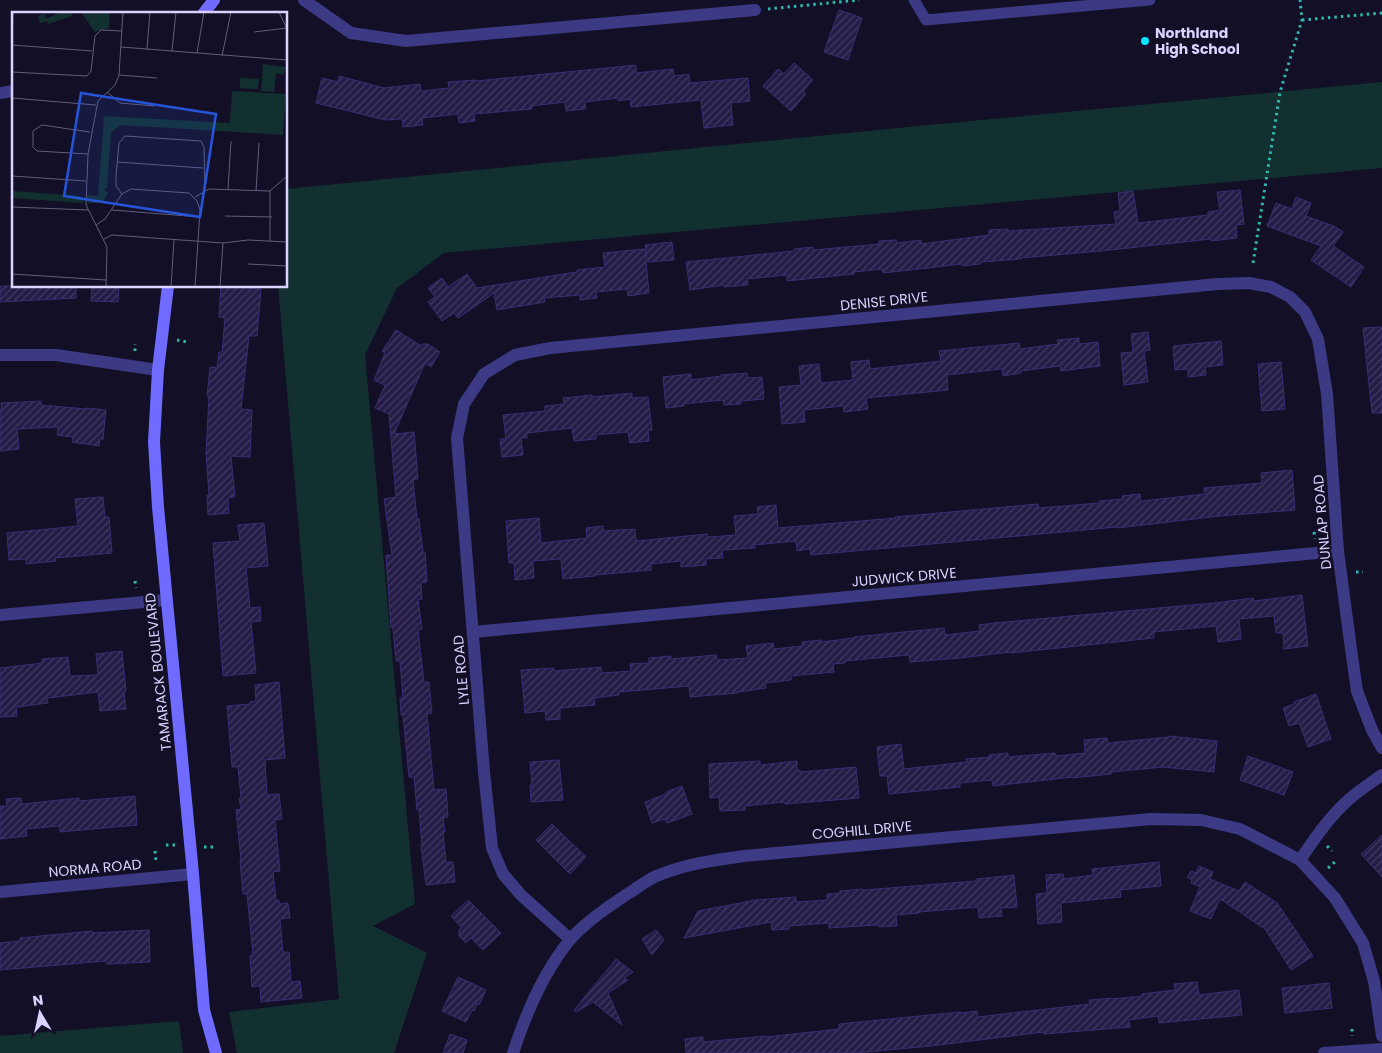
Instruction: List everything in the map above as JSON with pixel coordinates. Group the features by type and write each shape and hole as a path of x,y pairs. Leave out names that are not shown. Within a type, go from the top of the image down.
{"street":[{"path":"205,12 214,0"},
{"path":"304,0 351,33 406,41 755,10"},
{"name":"DENISE DRIVE","path":"484,374 515,355 550,348 1218,284 1249,283 1272,287 1290,297"},
{"name":"TAMARACK BOULEVARD","path":"168,288 158,370 154,442 158,507 204,1010 216,1053"},
{"name":"DUNLAP ROAD","path":"1290,297 1305,312 1318,339 1327,394 1338,551 1357,691 1372,730 1382,748"},
{"path":"0,355 56,355 158,370"},
{"name":"LYLE ROAD","path":"484,374 464,404 457,438 484,772 492,848 503,874 521,895 570,940"},
{"name":"JUDWICK DRIVE","path":"473,632 1338,551"},
{"path":"0,615 166,600"},
{"path":"1382,775 1344,804 1318,834 1300,860 1335,898 1363,943 1374,981 1382,1036"},
{"name":"COGHILL DRIVE","path":"513,1053 542,981 570,940 619,900 657,876 692,864 744,856 1151,818 1201,820 1240,829 1300,860"},
{"name":"NORMA ROAD","path":"0,892 193,874"},
{"path":"1324,1053 1382,1049"}],"lane":[{"path":"914,0 926,20 1150,0"}],"path":[{"path":"755,10 859,0"},
{"path":"1252,263 1280,92 1302,20 1300,0"},
{"path":"1302,20 1382,13"},
{"path":"177,340 187,342"},
{"path":"134,351 135,344"},
{"path":"1314,532 1316,539"},
{"path":"1355,572 1363,572"},
{"path":"135,581 136,589"},
{"path":"166,845 175,846"},
{"path":"204,848 213,847"},
{"path":"155,852 156,861"},
{"path":"1328,868 1336,861"},
{"path":"1352,1029 1352,1037"}],"green space":[{"path":"1382,82 1382,168 444,253 397,288 365,355 415,904 373,926 427,953 394,1053 237,1053 229,1012 339,999 278,288 288,288 288,189"},
{"path":"179,1021 183,1053 0,1053 0,1036"}],"building":[{"path":"839,10 862,18 848,60 824,52"},
{"path":"794,63 813,80 803,91 806,94 791,111 763,86 778,69 784,74"},
{"path":"636,65 636,73 673,69 674,76 689,74 690,83 748,78 750,101 731,103 733,125 704,128 701,100 631,107 630,99 618,101 618,98 585,102 586,109 566,111 565,102 532,106 532,109 474,114 475,121 459,123 458,114 422,118 423,125 403,127 402,119 385,120 316,103 322,78 338,82 339,76 384,88 420,84 421,91 449,88 448,82 476,81"},
{"path":"1240,190 1244,224 1236,225 1237,238 1211,241 1211,239 883,273 882,269 787,281 787,275 747,279 748,285 724,287 724,285 690,290 686,262 794,251 794,249 813,247 813,250 879,244 879,241 896,240 897,243 921,240 921,244 989,235 989,230 1008,229 1008,231 1116,224 1114,212 1120,211 1118,193 1133,191 1138,223 1208,215 1208,212 1220,210 1217,192"},
{"path":"1296,197 1311,203 1306,216 1336,227 1343,232 1333,246 1364,267 1351,287 1311,260 1321,246 1267,226 1276,203 1292,209"},
{"path":"672,242 674,260 648,262 645,245"},
{"path":"645,249 649,293 628,296 627,289 596,292 597,298 580,300 580,295 544,298 545,302 497,310 494,293 458,318 454,313 442,321 428,302 435,297 428,288 442,278 448,287 467,274 477,288 577,272 577,270 605,267 603,253"},
{"path":"0,286 12,286 12,288 76,288 76,298 0,302"},
{"path":"92,288 119,288 118,302 91,301"},
{"path":"221,288 261,289 257,336 249,336 241,409 252,410 250,457 231,456 235,497 228,498 229,513 208,515 207,495 209,495 206,454 209,396 207,396 210,367 217,368 219,352 222,352 225,318 219,317"},
{"path":"1382,327 1382,413 1372,413 1363,328"},
{"path":"396,330 421,346 422,344 428,344 440,352 431,367 425,363 394,434 414,432 418,479 413,480 417,519 419,519 423,552 425,552 427,582 421,583 422,599 418,600 422,629 418,630 424,682 429,682 432,713 427,714 434,790 446,789 448,817 443,818 445,832 443,832 446,862 453,862 455,882 426,885 419,810 417,810 414,777 409,777 403,715 401,715 400,698 403,698 400,661 396,661 393,628 391,628 386,555 392,555 384,499 396,497 389,414 375,408 385,385 374,380 385,353 382,351"},
{"path":"1148,332 1150,350 1144,351 1148,382 1124,385 1121,353 1133,352 1131,334"},
{"path":"1079,338 1079,344 1098,342 1100,366 1061,371 1060,366 1021,371 1021,373 1003,376 1002,369 947,375 948,390 866,398 868,409 844,412 843,406 804,410 805,422 782,424 779,387 801,385 799,366 819,364 821,383 853,380 851,362 869,360 870,369 941,361 939,351 1019,343 1020,349 1058,344 1057,340"},
{"path":"1221,341 1223,365 1205,367 1206,375 1188,377 1188,369 1175,370 1173,346"},
{"path":"1281,362 1285,409 1262,411 1258,364"},
{"path":"747,373 748,378 762,377 764,399 741,401 741,404 724,405 723,400 683,404 684,406 666,408 663,377 691,374 691,380"},
{"path":"632,393 632,398 648,397 652,430 648,431 649,441 630,443 628,432 596,435 596,439 574,441 572,428 527,433 527,438 521,438 523,455 502,457 500,439 506,439 503,415 545,411 545,406 564,404 563,398"},
{"path":"41,401 41,405 106,410 103,439 100,439 99,446 72,442 73,437 57,435 58,427 17,429 19,449 0,451 1,403"},
{"path":"1292,470 1295,510 811,555 810,549 797,551 796,541 754,545 755,548 722,550 723,558 706,559 706,565 681,567 681,561 651,564 651,570 563,579 561,559 533,561 534,578 515,580 514,563 509,563 506,521 539,518 541,543 587,538 586,528 603,526 604,531 635,529 636,541 707,534 708,537 736,535 734,516 758,514 757,507 776,505 778,528 1038,504 1039,508 1099,503 1099,501 1123,499 1122,496 1140,494 1141,501 1205,494 1204,488 1262,483 1261,473"},
{"path":"103,497 105,517 109,517 112,553 55,558 56,561 26,564 26,559 9,560 7,533 78,526 75,499"},
{"path":"264,523 268,566 246,568 250,608 260,607 261,621 251,622 256,673 223,676 213,543 240,541 238,525"},
{"path":"1302,595 1308,646 1284,649 1283,633 1276,633 1274,616 1239,619 1241,639 1218,642 1216,626 1154,632 1154,638 960,658 910,662 909,655 845,661 845,663 833,664 834,672 791,676 791,680 765,683 766,688 738,693 690,697 689,686 619,692 619,695 594,698 595,705 560,708 560,719 546,720 545,711 525,713 521,670 554,668 554,671 601,667 602,673 631,671 630,664 649,663 649,658 671,656 671,659 716,655 717,660 748,658 746,646 773,643 774,649 802,646 802,642 821,640 821,642 944,628 945,635 980,631 979,625 994,623 1253,598 1254,601"},
{"path":"122,651 126,709 100,711 98,692 47,698 48,703 16,707 17,716 0,717 0,668 42,663 42,659 68,657 70,676 98,675 96,654"},
{"path":"279,682 285,758 265,760 267,795 279,794 282,819 275,820 280,871 273,872 276,900 279,900 279,904 288,903 290,918 280,919 283,952 289,952 291,982 300,981 302,998 261,1002 260,986 252,987 250,956 253,955 247,894 243,894 236,810 241,809 239,798 241,798 238,767 232,767 227,706 250,704 250,702 256,701 255,685"},
{"path":"1316,694 1331,739 1308,747 1299,723 1289,726 1283,708"},
{"path":"1169,736 1217,741 1214,772 1163,767 993,786 992,780 960,783 960,787 889,794 887,776 880,776 877,747 901,744 904,769 967,762 966,759 1008,753 1008,757 1055,753 1056,756 1085,753 1084,740 1107,738 1108,743"},
{"path":"1248,756 1293,772 1284,795 1240,780"},
{"path":"559,760 563,800 531,802 530,762"},
{"path":"760,761 760,765 797,761 797,770 800,770 800,772 856,767 859,798 785,804 784,802 745,806 745,810 720,811 719,797 710,798 709,764"},
{"path":"682,786 692,814 667,823 665,819 652,823 645,802"},
{"path":"135,796 137,825 60,832 59,826 26,829 27,836 0,839 0,806 7,806 6,799 21,798 22,804 79,798 79,801"},
{"path":"552,824 586,857 570,874 536,840"},
{"path":"1382,835 1382,877 1361,854"},
{"path":"1159,862 1161,886 1120,890 1121,897 1061,903 1062,922 1038,924 1036,894 1047,893 1046,875 1063,874 1064,879 1093,875 1092,869"},
{"path":"1199,866 1213,872 1210,879 1239,891 1245,882 1277,903 1313,956 1291,970 1265,929 1220,899 1211,919 1190,911 1200,887 1191,883 1192,880 1187,877 1191,871 1196,873"},
{"path":"1014,875 1017,907 1001,908 1002,916 979,918 978,907 896,915 897,926 879,927 878,925 829,928 829,923 789,926 789,929 772,930 771,922 684,938 698,911 724,906 725,909 725,906 755,900 796,897 796,902 827,900 827,894 840,893 840,891 976,881 976,879"},
{"path":"468,900 501,933 483,950 471,938 466,943 459,936 461,927 451,916"},
{"path":"149,930 150,962 107,964 106,961 0,970 0,943 20,941 20,938 92,931 93,933"},
{"path":"656,930 664,940 652,955 642,939"},
{"path":"616,959 633,972 624,978 628,980 608,993 622,1025 593,1002 576,1012 574,1010"},
{"path":"458,977 486,990 479,1005 477,1004 474,1011 472,1010 466,1022 442,1011"},
{"path":"1197,982 1199,995 1239,990 1242,1015 1159,1023 1158,1016 1129,1020 1130,1027 1044,1034 1044,1032 855,1053 686,1053 685,1039 703,1037 703,1042 766,1037 839,1029 839,1024 960,1012 977,1011 977,1017 1090,1004 1089,1000 1142,996 1142,994 1175,990 1174,984"},
{"path":"1329,983 1332,1008 1285,1013 1282,988"},
{"path":"450,1034 467,1040 463,1053 443,1053"}],"place":[{"name":"Northland High School","path":"1145,41"}]}
